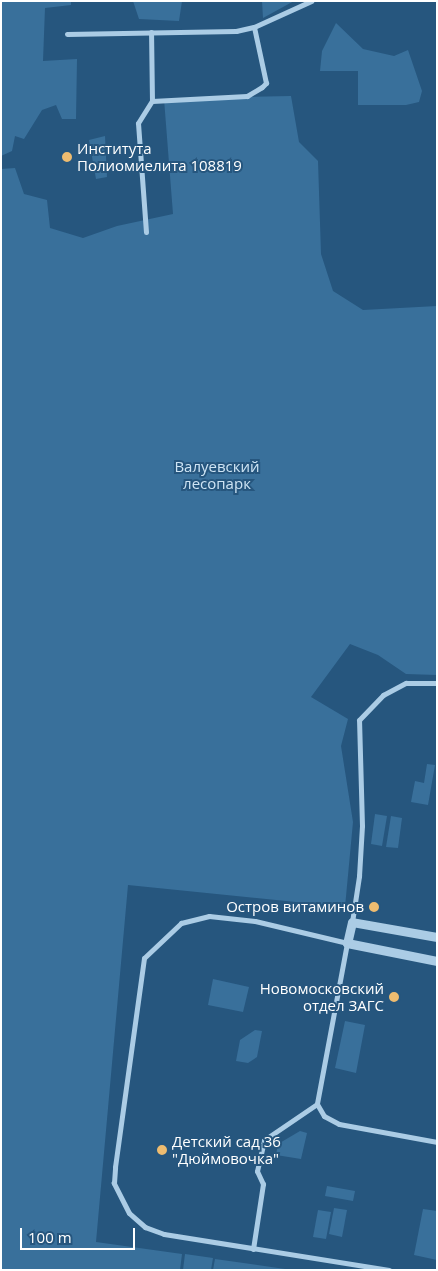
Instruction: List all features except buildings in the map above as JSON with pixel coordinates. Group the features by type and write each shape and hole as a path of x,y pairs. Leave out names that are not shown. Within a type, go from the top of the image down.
{"street":[{"path":"67,34 236,31 254,27 311,1"},
{"path":"152,101 247,96 262,87 266,83 254,27"},
{"path":"146,232 138,123 152,101 151,32"},
{"path":"437,684 406,683 383,695 359,720 362,826 359,876 317,1104 324,1116 339,1124 437,1142"},
{"path":"389,1270 164,1234 149,1229 130,1213 114,1183 141,967 149,952 168,931 191,919 209,916 271,924 347,943 437,961"},
{"path":"352,922 437,937"},
{"path":"252,1249 263,1184 257,1171 264,1140 317,1104"}],"green space":[{"path":"1,1 71,1 71,5 45,8 43,61 77,59 76,119 62,119 56,105 42,110 24,139 15,136 12,151 1,156"},
{"path":"133,1 182,1 179,21 139,19"},
{"path":"262,1 294,1 263,18"},
{"path":"336,23 363,49 394,56 408,50 422,91 419,102 406,105 358,105 358,71 320,71 322,51"},
{"name":"Валуевский лесопарк","path":"291,96 299,142 318,161 321,254 333,291 363,310 437,306 437,675 406,674 378,655 350,644 311,697 348,719 341,746 353,822 345,907 128,885 96,1242 182,1254 180,1270 1,1270 1,169 15,168 24,194 47,200 50,228 83,238 117,226 173,214 164,99"},
{"path":"105,136 107,177 96,179 89,140"},
{"path":"427,764 435,765 428,805 411,802 415,781 424,783"},
{"path":"375,814 387,816 382,846 371,844"},
{"path":"391,816 402,818 398,848 386,847"},
{"path":"213,979 249,987 243,1012 208,1005"},
{"path":"345,1021 365,1025 356,1073 335,1068"},
{"path":"255,1030 262,1031 257,1057 248,1063 236,1061 240,1040"},
{"path":"300,1131 307,1133 301,1159 276,1155 278,1144"},
{"path":"327,1186 355,1191 353,1201 325,1196"},
{"path":"334,1208 347,1210 342,1237 329,1234"},
{"path":"423,1209 437,1211 437,1260 414,1255"},
{"path":"318,1210 331,1212 326,1239 313,1237"},
{"path":"185,1254 213,1258 211,1270 183,1270"},
{"path":"215,1259 292,1270 213,1270"}],"place":[{"name":"Института Полиомиелита 108819","path":"67,157"},
{"name":"Остров витаминов","path":"374,907"},
{"name":"Новомосковский отдел ЗАГС","path":"394,997"},
{"name":"Детский сад 36 \"Дюймовочка\"","path":"162,1150"}]}
